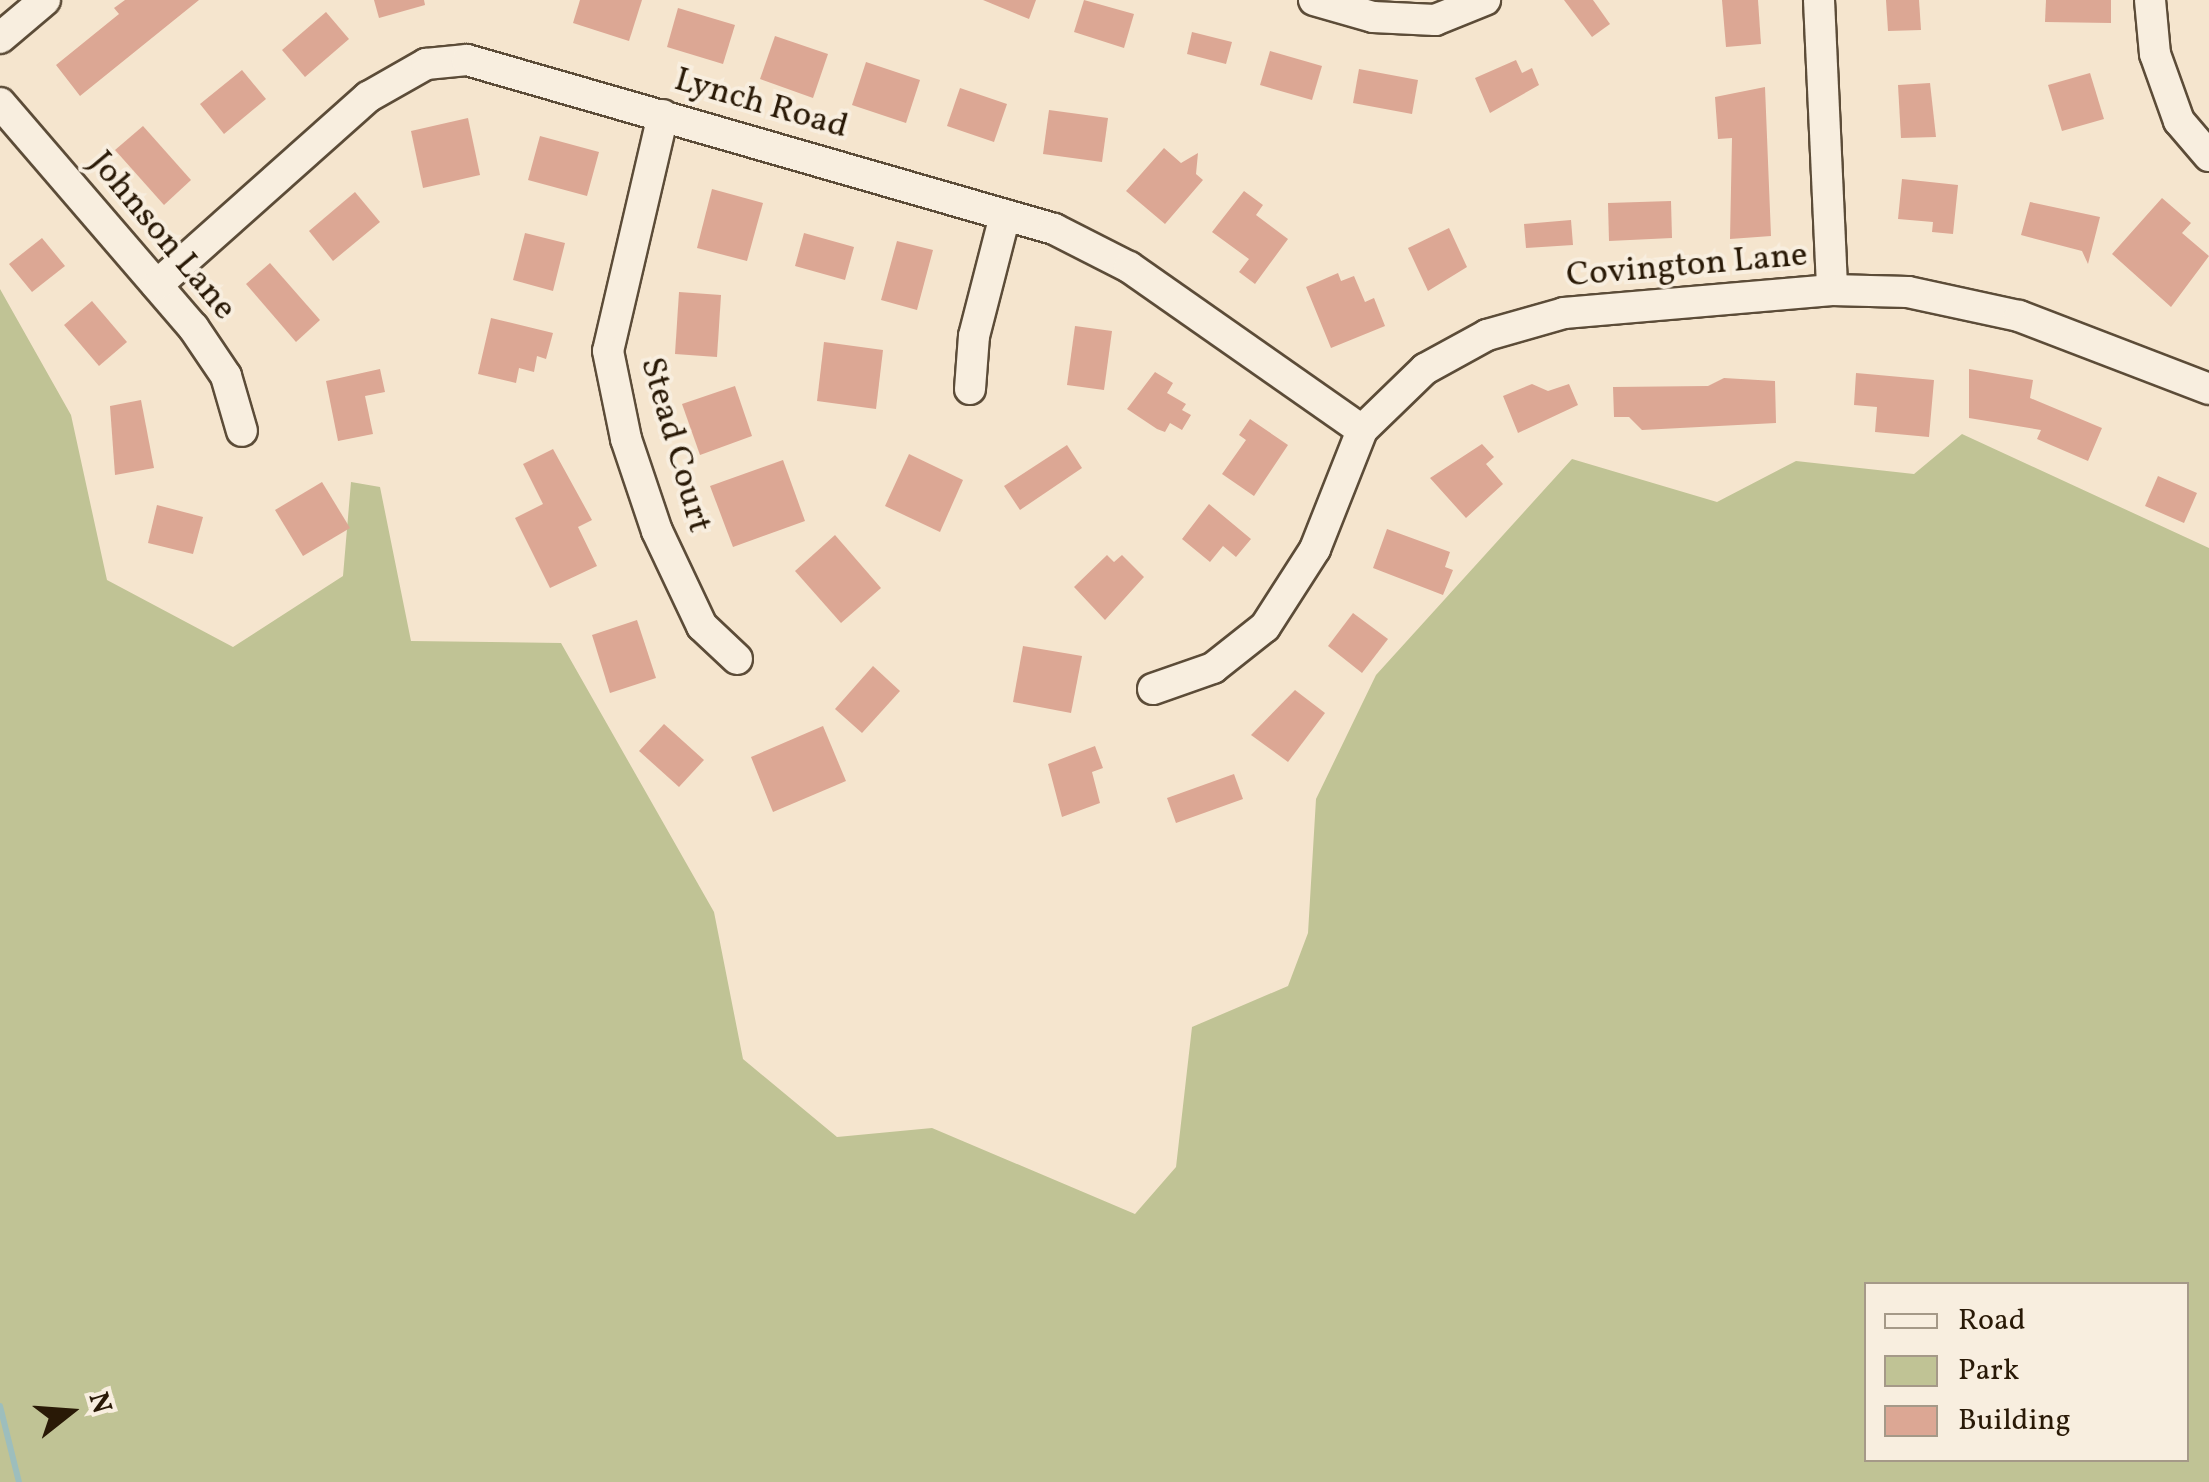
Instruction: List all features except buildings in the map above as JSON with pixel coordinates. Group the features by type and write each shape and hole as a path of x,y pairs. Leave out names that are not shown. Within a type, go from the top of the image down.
{"street":[{"path":"0,38 45,0"},
{"path":"1314,0 1374,17 1435,20 1485,0"},
{"path":"1820,0 1832,290"},
{"path":"2150,0 2155,54 2178,121 2209,156"},
{"name":"Lynch Road","path":"158,285 368,97 426,64 467,60 1054,229 1129,267 1362,430"},
{"name":"Johnson Lane","path":"0,103 158,285 226,376 242,431"},
{"name":"Stead Court","path":"663,115 608,351 626,439 656,531 702,626 738,659"},
{"path":"970,389 974,336 1006,214"},
{"name":"Covington Lane","path":"1153,689 1212,668 1265,627 1315,549 1362,430 1425,369 1488,335 1619,304 1832,290 1962,300 2209,389"}],"green space":[{"path":"0,289 71,415 107,580 233,647 343,576 351,482 380,487 411,641 561,643 714,912 743,1059 837,1137 932,1128 1135,1214 1176,1167 1192,1027 1288,986 1308,933 1316,799 1376,675 1572,459 1717,502 1796,461 1914,474 1962,434 2209,548 2209,1482 0,1482"}],"waterway":[{"path":"0,1406 19,1482"}]}
